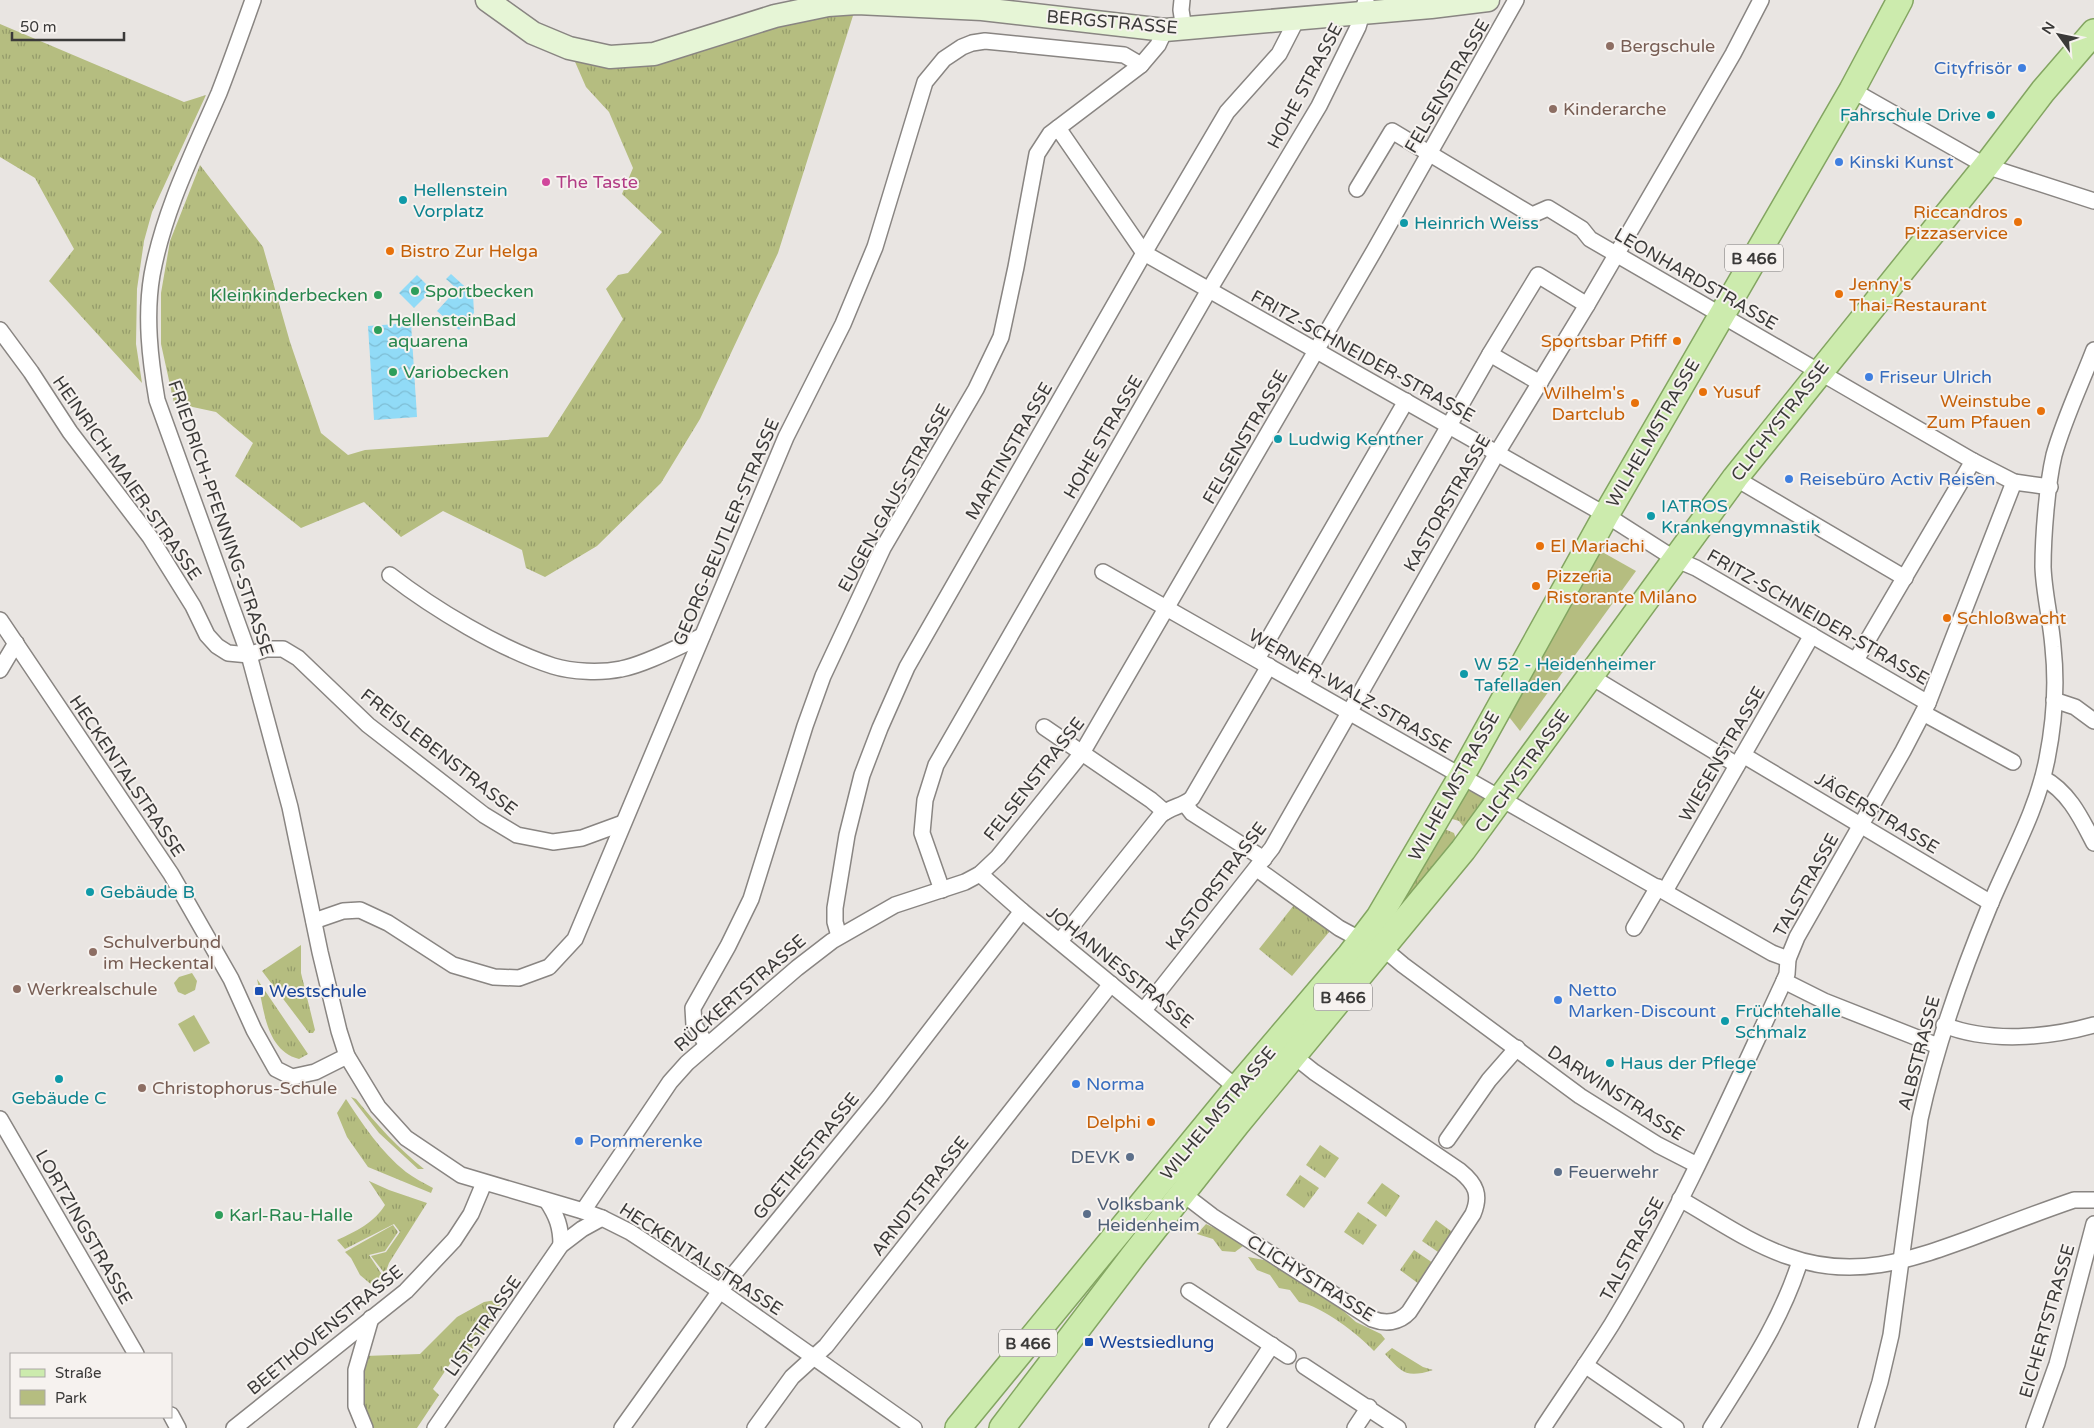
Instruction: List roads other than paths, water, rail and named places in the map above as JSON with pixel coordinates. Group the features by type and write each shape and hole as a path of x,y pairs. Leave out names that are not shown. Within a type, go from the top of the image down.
{"main road":[{"name":"WILHELMSTRASSE","path":"958,1428 1237,1088 1373,943 1386,905 1461,777 1606,515 1852,90 1900,0"},
{"name":"CLICHYSTRASSE","path":"1002,1428 1182,1193 1294,1056 1373,943 1463,850 1735,478 1986,166 2038,98 2094,32"},
{"path":"1434,823 1444,822 1456,826 1462,836 1463,850"}],"street":[{"name":"FRIEDRICH-PFENNING-STRASSE","path":"253,0 220,90 162,227 152,277 149,316 150,363 157,400 249,655 290,806 336,1022 347,1056"},
{"name":"BERGSTRASSE","path":"487,0 533,33 569,48 610,57 654,54 775,16 828,2 982,4 1174,30 1297,19 1365,6 1488,0"},
{"path":"1174,30 1182,10 1182,0"},
{"name":"FELSENSTRASSE","path":"980,874 998,857 1082,753 1168,608 1516,0"},
{"name":"KASTORSTRASSE","path":"1144,1010 1261,864 1497,453 1587,305 1733,54 1762,0"},
{"name":"HOHE STRASSE","path":"942,890 922,833 925,800 936,765 1209,290 1319,106 1358,27 1365,6"},
{"name":"MARTINSTRASSE","path":"839,936 835,922 835,908 851,818 870,751 890,704 920,644 1227,112 1279,54 1297,19"},
{"name":"EUGEN-GAUS-STRASSE","path":"707,1046 694,1025 693,1008 728,946 751,899 805,726 842,632 882,548 976,389 1000,337 1016,268 1037,154 1044,141 1058,128 1141,65 1174,30"},
{"name":"GEORG-BEUTLER-STRASSE","path":"314,921 343,911 360,910 388,923 453,965 494,977 518,978 549,967 576,939 786,437 843,324 875,247 925,82 944,59 962,47 984,41 1124,55 1141,65"},
{"path":"1852,90 1986,166 2094,201"},
{"name":"FRITZ-SCHNEIDER-STRASSE","path":"1058,128 1144,253 1606,515 1675,559 1696,568 1812,634 1856,660 1926,708"},
{"name":"LEONHARDSTRASSE","path":"1357,189 1392,131 1532,215 1548,208 1582,229 1590,239 1973,461 2014,482 2050,487"},
{"path":"1301,684 1490,354 1538,275 1587,305"},
{"name":"HEINRICH-MAIER-STRASSE","path":"0,330 31,372 70,432 150,537 208,636 217,646 228,653 249,655"},
{"name":"ALBSTRASSE","path":"1866,1428 1891,1336 1920,1119 1938,1046 1944,1025 1991,903 2028,819 2043,778 2050,746 2054,700 2054,650 2043,565 2050,487 2054,455 2094,350"},
{"path":"1490,354 1540,383"},
{"path":"1060,941 1165,812 1173,806 1185,804 1196,792 1263,662 1406,401"},
{"path":"1856,660 1973,461"},
{"path":"1735,478 1905,578"},
{"name":"TALSTRASSE","path":"1543,1428 1612,1324 1645,1265 1697,1165 1784,981 1787,974 1788,959 1797,937 1926,708 2014,482"},
{"name":"WERNER-WALZ-STRASSE","path":"1103,572 1501,800 1772,953 1788,959"},
{"path":"390,575 412,592 510,649 554,667 585,671 622,669 702,636"},
{"name":"HECKENTALSTRASSE","path":"0,620 171,874 231,979 254,1030 276,1069 292,1077 315,1072 347,1056 378,1107 406,1138 448,1167 462,1175 484,1183 602,1218 650,1244 815,1358 893,1421 914,1428"},
{"name":"WIESENSTRASSE","path":"1634,928 1661,889 1740,760 1812,634"},
{"path":"0,670 16,643"},
{"name":"FREISLEBENSTRASSE","path":"249,655 266,649 283,649 298,658 368,725 484,815 517,835 553,842 582,838 623,823"},
{"name":"JÄGERSTRASSE","path":"1590,676 1861,825 1991,903"},
{"path":"2054,700 2075,707 2094,720"},
{"path":"1926,708 2013,762"},
{"path":"1044,727 1165,812"},
{"path":"2043,778 2059,788 2067,797 2094,843"},
{"name":"DARWINSTRASSE","path":"1185,804 1192,812 1261,864 1339,928 1373,943 1580,1096 1658,1146 1697,1165"},
{"name":"RÜCKERTSTRASSE","path":"583,1211 674,1076 797,968 839,936 895,905 965,882 980,874"},
{"name":"JOHANNESSTRASSE","path":"980,874 1022,911 1237,1088"},
{"name":"GOETHESTRASSE","path":"622,1428 720,1291 879,1097 1022,911"},
{"path":"1784,981 1818,998 1938,1046"},
{"name":"ARNDTSTRASSE","path":"755,1428 792,1377 815,1358 1111,984"},
{"path":"1944,1025 1967,1033 1996,1036 2056,1033 2094,1025"},
{"path":"1448,1140 1489,1080 1517,1048"},
{"name":"CLICHYSTRASSE","path":"1182,1193 1212,1216 1372,1319 1390,1322 1399,1320 1409,1312 1473,1214 1478,1199 1474,1183 1460,1171 1314,1072 1294,1056"},
{"name":"LORTZINGSTRASSE","path":"0,1119 135,1353"},
{"name":"BEETHOVENSTRASSE","path":"234,1428 406,1290 454,1240 471,1214 484,1183"},
{"path":"1680,1199 1770,1250 1800,1261 1846,1268 1881,1266 1900,1262 2074,1200 2094,1200"},
{"path":"547,1201 557,1215 561,1228 561,1245"},
{"name":"LISTSTRASSE","path":"435,1428 561,1245 582,1229 602,1218"},
{"name":"EICHERTSTRASSE","path":"2034,1428 2057,1364 2094,1224"},
{"path":"1711,1428 1767,1337 1784,1303 1800,1261"},
{"path":"1189,1291 1288,1356"},
{"path":"365,1428 356,1406 356,1370 371,1318"},
{"path":"1217,1428 1272,1345"},
{"path":"1585,1365 1676,1428"},
{"path":"1304,1366 1398,1428"},
{"path":"1355,1428 1368,1407"}],"water":[{"path":"451,274 473,294 474,313 459,330 437,311 457,289 446,279"},
{"name":"Sportbecken","path":"417,275 432,290 414,308 399,293"},
{"name":"Variobecken","path":"411,323 417,417 374,420 368,326"}],"place":[{"name":"Bergschule","path":"1610,46"},
{"name":"Cityfrisör","path":"2022,68"},
{"name":"Kinderarche","path":"1553,109"},
{"name":"Fahrschule Drive","path":"1991,115"},
{"name":"Kinski Kunst","path":"1839,162"},
{"name":"The Taste","path":"546,182"},
{"name":"Hellenstein Vorplatz","path":"403,200"},
{"name":"Riccandros Pizzaservice","path":"2018,222"},
{"name":"Heinrich Weiss","path":"1404,223"},
{"name":"Bistro Zur Helga","path":"390,251"},
{"name":"Sportbecken","path":"415,291"},
{"name":"Jenny's Thai-Restaurant","path":"1839,294"},
{"name":"Kleinkinderbecken","path":"378,295"},
{"name":"HellensteinBad aquarena","path":"378,330"},
{"name":"Sportsbar Pfiff","path":"1677,341"},
{"name":"Variobecken","path":"393,372"},
{"name":"Friseur Ulrich","path":"1869,377"},
{"name":"Yusuf","path":"1703,392"},
{"name":"Wilhelm's Dartclub","path":"1635,403"},
{"name":"Weinstube Zum Pfauen","path":"2041,411"},
{"name":"Ludwig Kentner","path":"1278,439"},
{"name":"Reisebüro Activ Reisen","path":"1789,479"},
{"name":"IATROS Krankengymnastik","path":"1651,516"},
{"name":"El Mariachi","path":"1540,546"},
{"name":"Pizzeria Ristorante Milano","path":"1536,586"},
{"name":"Schloßwacht","path":"1947,618"},
{"name":"W 52 - Heidenheimer Tafelladen","path":"1464,674"},
{"name":"Gebäude B","path":"90,892"},
{"name":"Schulverbund im Heckental","path":"93,952"},
{"name":"Werkrealschule","path":"17,989"},
{"name":"Westschule","path":"259,991"},
{"name":"Netto Marken-Discount","path":"1558,1000"},
{"name":"Früchtehalle Schmalz","path":"1725,1021"},
{"name":"Haus der Pflege","path":"1610,1063"},
{"name":"Gebäude C","path":"59,1079"},
{"name":"Norma","path":"1076,1084"},
{"name":"Christophorus-Schule","path":"142,1088"},
{"name":"Delphi","path":"1151,1122"},
{"name":"Pommerenke","path":"579,1141"},
{"name":"DEVK","path":"1130,1157"},
{"name":"Feuerwehr","path":"1558,1172"},
{"name":"Volksbank Heidenheim","path":"1087,1214"},
{"name":"Karl-Rau-Halle","path":"219,1215"},
{"name":"Westsiedlung","path":"1089,1342"}]}
